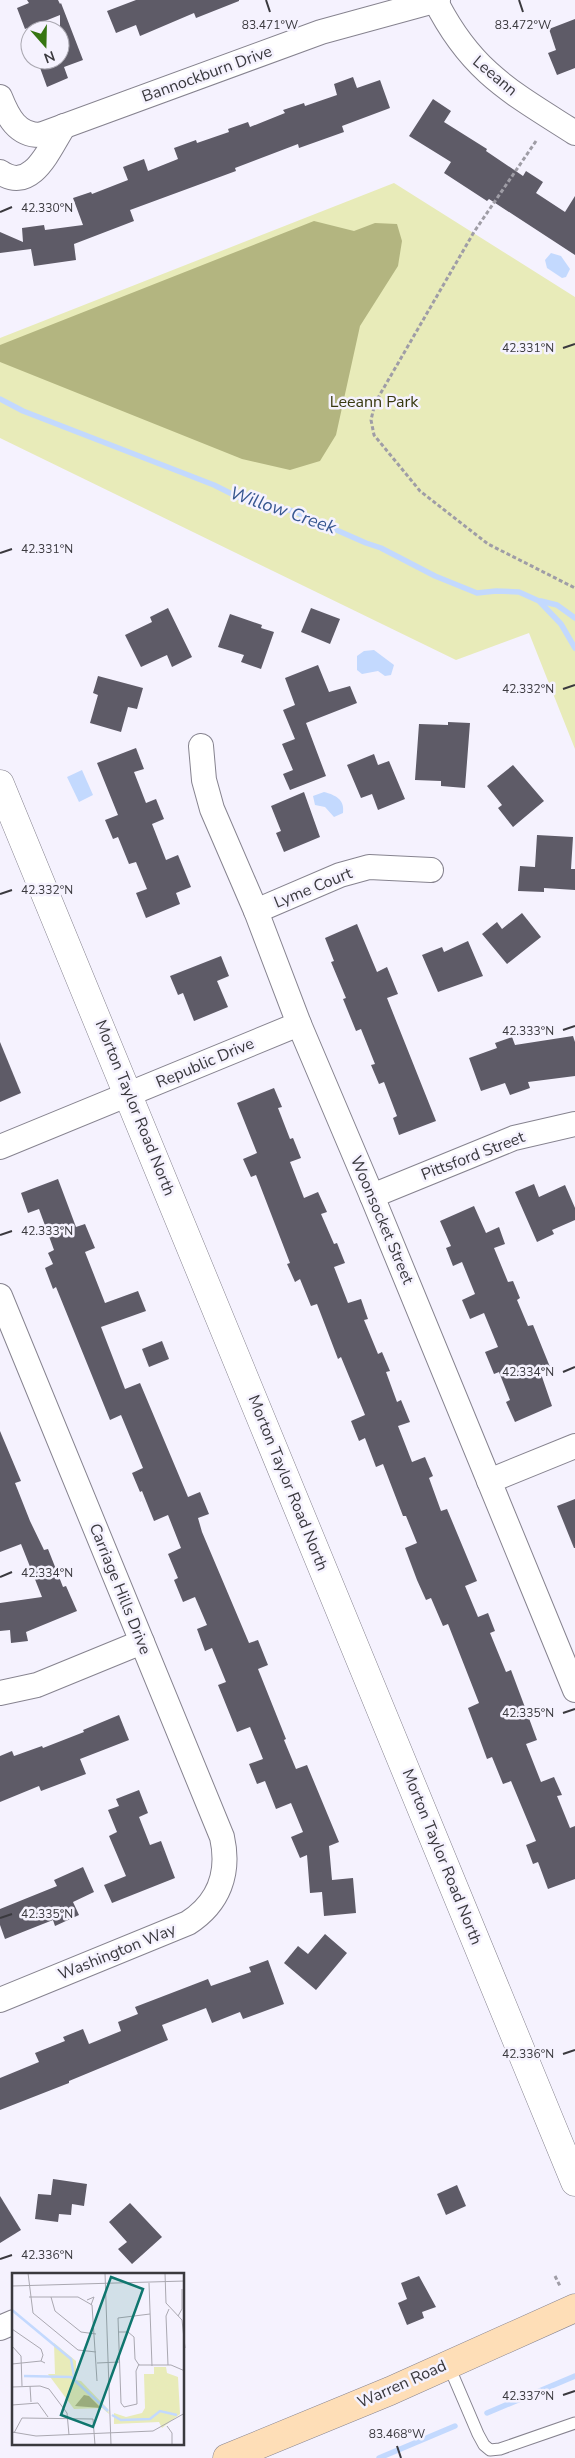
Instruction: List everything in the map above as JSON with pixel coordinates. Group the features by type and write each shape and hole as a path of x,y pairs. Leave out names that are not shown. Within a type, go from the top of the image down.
{"main road":[{"name":"Warren Road","path":"227,2458 390,2391 448,2364 567,2297"}],"street":[{"name":"Bannockburn Drive","path":"0,101 12,122 24,133 40,135 321,32 436,0"},
{"name":"Leeann","path":"436,0 449,27 485,71 505,88 575,133"},
{"path":"5,175 22,178 33,172 64,126"},
{"name":"Woonsocket Street","path":"201,746 204,780 212,809 256,911 299,1024 372,1196 575,1690"},
{"name":"Morton Taylor Road North","path":"0,784 575,2182"},
{"name":"Lyme Court","path":"256,911 340,875 369,867 431,870"},
{"name":"Republic Drive","path":"0,1147 299,1024"},
{"name":"Pittsford Street","path":"372,1196 514,1138 575,1124"},
{"name":"Carriage Hills Drive","path":"0,1296 222,1837 225,1861 221,1886"},
{"path":"489,1481 575,1446"},
{"path":"0,1693 37,1685 142,1642"},
{"name":"Washington Way","path":"0,2000 188,1923 209,1906 221,1886"},
{"path":"0,2328 12,2323"}],"lane":[{"path":"448,2364 478,2434 484,2445 490,2450 500,2449 575,2422"}],"path":[{"path":"536,141 474,232 375,403 371,420 374,435 420,490 488,544 575,588"},
{"path":"554,2276 567,2297"}],"green space":[{"name":"Leeann Park","path":"394,183 575,297 575,749 529,633 456,660 0,438 0,338"},
{"path":"314,221 354,231 375,223 397,224 402,241 398,266 360,326 336,435 320,461 290,470 242,459 0,362 0,345"}],"water":[{"path":"551,253 561,256 570,269 566,277 562,278 547,268 545,260"},
{"path":"374,650 394,665 391,675 385,676 378,671 362,674 357,670 357,656 364,651"},
{"path":"82,770 93,795 79,802 67,777"},
{"path":"324,792 335,796 341,801 343,813 334,817 325,807 315,805 313,796"}],"building":[{"path":"27,0 58,0 68,20 60,20 60,15 48,20 22,20 17,8 29,3"},
{"path":"136,0 239,1 196,18 194,13 140,36 136,25 116,33 107,11"},
{"path":"575,19 575,68 557,75 548,53 556,50 549,29"},
{"path":"70,26 83,60 70,65"},
{"path":"41,70 65,70 68,78 47,87"},
{"path":"353,77 357,88 380,80 390,108 342,126 344,132 299,148 298,144 235,168 236,171 130,210 134,221 74,244 76,260 34,266 31,249 0,253 0,232 23,242 22,228 44,225 45,230 83,225 73,198 91,192 92,194 128,180 123,167 144,159 148,171 178,159 174,148 196,140 197,143 229,132 228,129 248,122 250,127 285,113 283,110 304,103 305,106 337,95 334,84"},
{"path":"433,99 451,111 444,122 487,149 486,151 523,176 526,171 543,182 536,193 565,212 575,196 575,255 489,199 487,201 444,173 451,162 409,136"},
{"path":"168,608 192,657 172,667 167,655 141,667 125,635 152,622 150,617"},
{"path":"311,608 340,619 330,644 301,632"},
{"path":"230,614 262,625 261,628 274,632 261,669 241,662 244,655 218,647"},
{"path":"318,665 329,692 350,686 357,703 306,723 326,776 290,790 283,774 293,770 282,744 295,739 283,710 295,705 285,678"},
{"path":"98,676 143,688 137,709 128,707 121,732 90,723 98,695 93,693"},
{"path":"448,722 470,723 465,788 441,786 441,781 415,780 419,724 448,725"},
{"path":"136,748 144,769 134,772 146,803 156,799 164,819 152,824 166,860 178,855 191,887 176,893 180,904 146,918 136,893 147,889 136,862 129,864 118,837 113,839 105,820 118,815 97,763"},
{"path":"374,754 378,765 389,761 405,799 378,810 372,794 361,798 347,765"},
{"path":"513,765 544,801 513,827 498,808 502,805 487,786"},
{"path":"304,792 320,837 284,852 276,833 281,831 271,806"},
{"path":"537,835 573,837 571,869 575,869 575,890 544,888 544,892 518,891 520,866 535,867"},
{"path":"522,913 541,937 507,964 482,934 497,922 502,929"},
{"path":"357,924 377,972 387,967 398,994 387,998 436,1121 399,1135 393,1118 397,1116 384,1082 379,1084 371,1065 375,1064 361,1029 356,1031 343,999 346,998 331,962 334,961 325,938"},
{"path":"468,941 483,976 438,992 422,955 442,947 444,952"},
{"path":"221,956 229,976 217,981 228,1007 194,1021 183,993 178,995 170,976"},
{"path":"573,1036 575,1042 575,1076 528,1082 530,1088 510,1095 505,1083 481,1091 469,1058 497,1048 495,1043 512,1037 515,1045"},
{"path":"0,1042 21,1093 0,1102"},
{"path":"274,1088 282,1107 278,1108 290,1139 293,1138 301,1158 290,1162 304,1198 318,1192 327,1212 321,1214 334,1244 337,1243 345,1263 334,1267 348,1303 361,1299 368,1319 364,1320 378,1354 382,1352 390,1371 386,1372 397,1402 401,1400 410,1422 398,1426 412,1462 425,1457 433,1476 429,1478 441,1511 447,1509 477,1581 465,1586 478,1617 488,1613 495,1631 490,1633 506,1672 511,1670 537,1740 526,1744 541,1782 554,1777 562,1795 557,1796 570,1828 575,1826 575,1879 548,1889 538,1862 533,1864 526,1845 536,1841 511,1781 503,1784 492,1757 487,1759 468,1708 479,1703 448,1624 443,1626 431,1598 426,1600 417,1580 405,1548 417,1543 406,1516 403,1516 383,1464 376,1467 365,1438 359,1441 351,1421 365,1415 341,1357 338,1359 317,1304 311,1306 300,1279 295,1282 287,1264 290,1263 256,1175 251,1177 243,1159 257,1153 237,1103"},
{"path":"58,1179 76,1227 85,1224 95,1248 85,1252 105,1303 138,1291 146,1311 101,1327 125,1389 140,1383 188,1497 200,1492 209,1514 198,1518 202,1532 249,1643 258,1640 268,1665 258,1669 286,1739 284,1740 296,1769 307,1765 339,1842 329,1846 332,1880 353,1878 356,1913 324,1916 322,1892 310,1893 307,1855 300,1858 291,1837 303,1832 291,1803 276,1809 265,1781 257,1784 249,1764 263,1759 250,1727 237,1732 218,1685 226,1682 212,1648 205,1651 197,1629 207,1625 195,1597 183,1602 174,1580 178,1578 168,1554 181,1548 168,1515 154,1521 142,1491 140,1492 132,1473 143,1468 121,1415 110,1420 56,1287 53,1289 45,1268 53,1264 48,1253 54,1250 39,1209 28,1213 21,1193"},
{"path":"534,1184 539,1197 565,1185 575,1208 575,1220 552,1230 554,1234 537,1242 515,1192"},
{"path":"474,1206 486,1233 499,1227 505,1244 494,1248 508,1282 513,1281 520,1298 517,1300 528,1326 533,1325 550,1367 540,1371 552,1406 515,1422 506,1402 510,1400 499,1372 494,1374 485,1352 498,1347 484,1313 470,1319 462,1300 475,1294 462,1262 453,1266 446,1248 451,1246 440,1221"},
{"path":"162,1341 169,1359 149,1367 142,1349"},
{"path":"0,1431 21,1481 15,1483 30,1521 44,1550 48,1549 63,1587 66,1586 77,1611 26,1632 28,1641 11,1643 10,1630 0,1631 0,1603 42,1597 21,1544 0,1552"},
{"path":"575,1499 575,1548 574,1548 557,1506"},
{"path":"119,1715 129,1740 80,1759 86,1774 41,1791 39,1786 0,1802 0,1756 12,1751 14,1756 42,1746 43,1748 84,1732 83,1730"},
{"path":"139,1790 148,1813 139,1817 150,1845 161,1841 175,1878 112,1903 104,1885 126,1876 109,1836 117,1832 108,1810 119,1806 116,1799"},
{"path":"83,1867 94,1892 73,1902 79,1915 55,1926 53,1920 5,1939 0,1925 0,1909 57,1886 54,1880"},
{"path":"325,1934 347,1953 316,1990 284,1963 298,1946 308,1954"},
{"path":"268,1960 284,2004 243,2019 240,2012 212,2023 206,2008 162,2025 168,2040 69,2081 69,2083 0,2110 0,2078 39,2062 35,2053 65,2041 63,2037 83,2029 89,2044 121,2031 118,2022 138,2014 135,2007 208,1979 211,1986 251,1972 249,1967"},
{"path":"53,2179 87,2184 84,2206 72,2204 71,2215 59,2214 58,2222 35,2219 38,2194 51,2195"},
{"path":"457,2185 466,2206 446,2215 437,2194"},
{"path":"0,2196 21,2230 0,2243"},
{"path":"130,2203 162,2237 132,2264 118,2249 127,2242 109,2222"},
{"path":"419,2276 436,2307 422,2312 424,2318 407,2325 398,2303 407,2299 401,2283"}],"waterway":[{"name":"Willow Creek","path":"0,399 23,411 214,485 242,499 293,511 381,548 435,576 477,593 496,591 519,592 539,601 561,624 575,648"},
{"path":"541,601 557,605 575,618"},
{"path":"487,2413 575,2376"},
{"path":"379,2458 455,2426"}]}
